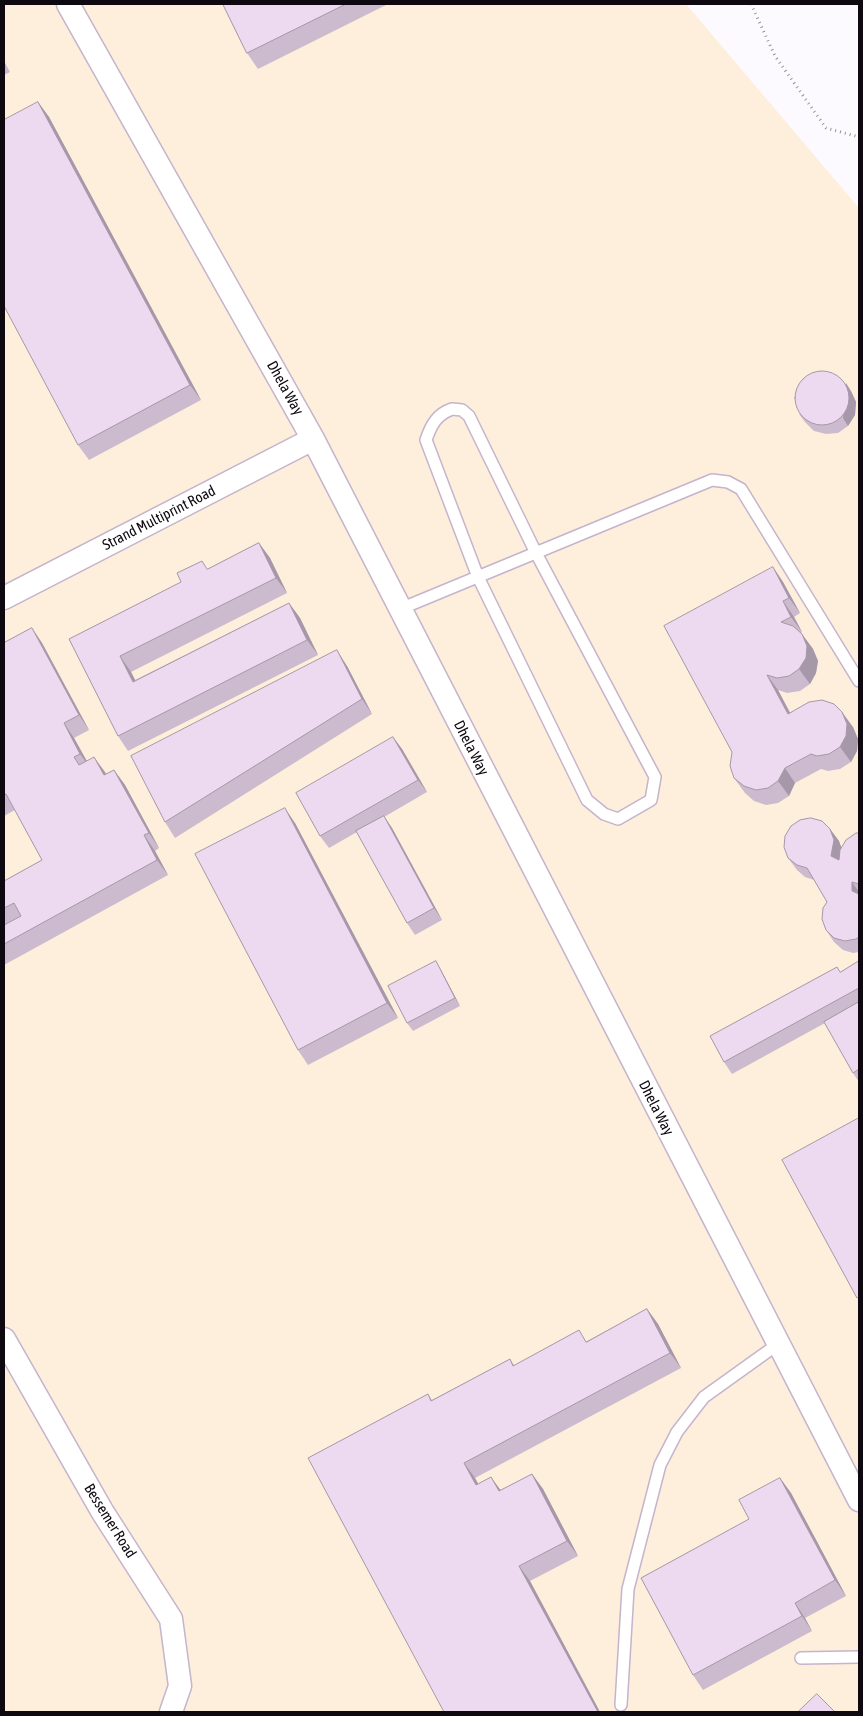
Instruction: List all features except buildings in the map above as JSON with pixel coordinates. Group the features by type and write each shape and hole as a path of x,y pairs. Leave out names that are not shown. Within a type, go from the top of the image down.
{"street":[{"name":"Dhela Way","path":"68,4 313,439 859,1500"},
{"name":"Strand Multiprint Road","path":"4,598 313,439"},
{"name":"Bessemer Road","path":"4,1339 102,1511 171,1619 180,1686 171,1712"}],"lane":[{"path":"452,409 462,410 469,416 536,553 655,777 651,800 618,819 604,814 588,800 478,577 426,440 431,426 442,412 452,409"},
{"path":"400,609 712,480 728,482 741,489 859,681"},
{"path":"621,1705 628,1589 660,1465 677,1432 704,1397 778,1344"},
{"path":"801,1658 859,1657"}],"path":[{"path":"751,4 775,56 826,128 859,137"}],"shaded area":[{"path":"4,4 686,4 859,208 859,1712 4,1712"}]}
